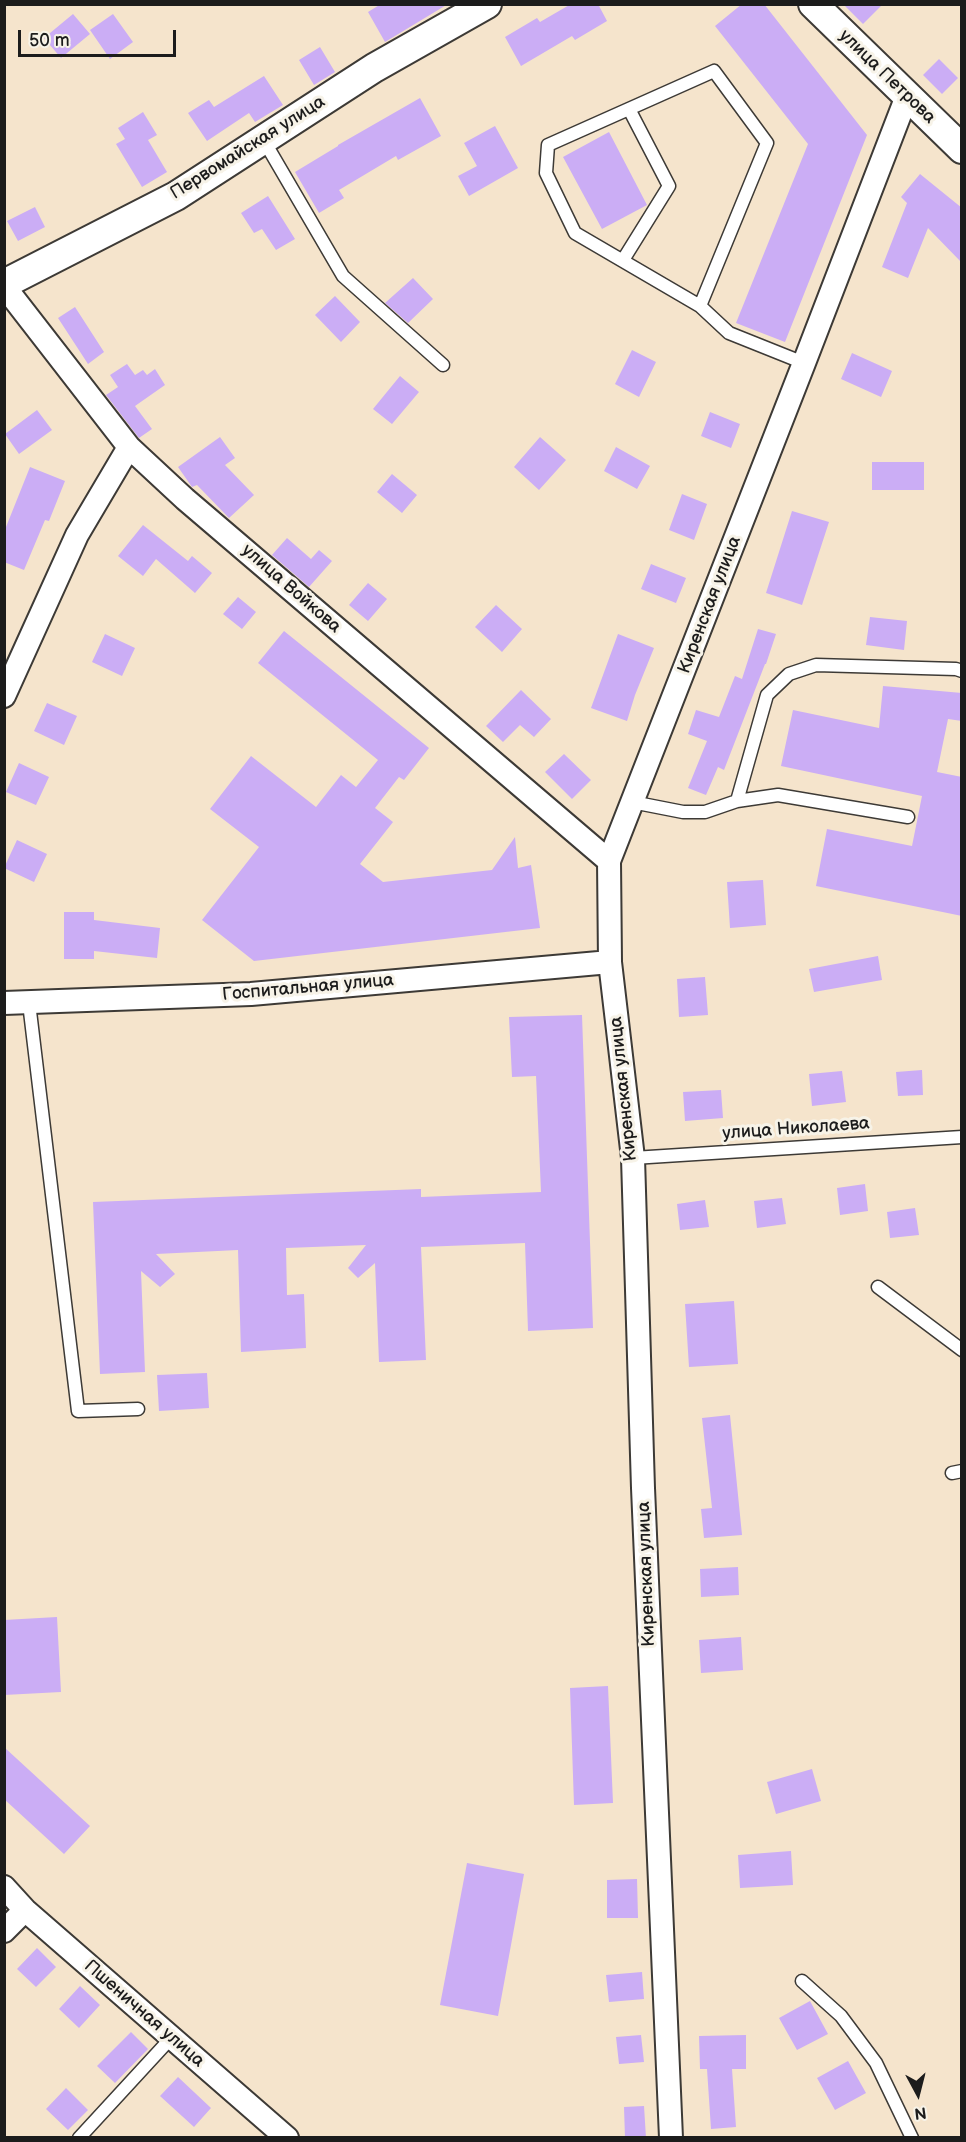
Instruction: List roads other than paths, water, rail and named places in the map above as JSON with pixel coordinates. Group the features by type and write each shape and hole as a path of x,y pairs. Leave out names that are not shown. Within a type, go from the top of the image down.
{"street":[{"name":"Первомайская улица","path":"4,285 176,196 374,68 487,4"},
{"name":"улица Петрова","path":"813,4 962,149"},
{"name":"Киренская улица","path":"671,2138 643,1488 633,1158 610,962 609,861 907,96"},
{"name":"улица Войкова","path":"4,285 129,447 185,499 609,861"},
{"path":"4,696 77,535 129,447"},
{"name":"Госпитальная улица","path":"4,1003 251,994 610,962"},
{"name":"Пшеничная улица","path":"4,1887 25,1910 287,2138"},
{"path":"4,1931 25,1910"}],"lane":[{"path":"700,306 767,143 714,71 548,145 546,173 575,233 700,306 729,333 804,363"},
{"path":"623,260 669,186 629,109"},
{"path":"263,139 343,276 443,365"},
{"path":"737,801 767,695 789,674 816,665 962,671"},
{"path":"632,802 683,812 705,812 737,801 778,795 908,817"},
{"path":"29,1003 78,1411 138,1409"},
{"name":"улица Николаева","path":"633,1158 962,1137"},
{"path":"878,1287 962,1350"},
{"path":"802,1981 841,2016 876,2063 912,2138"},
{"path":"79,2138 172,2037"}]}
